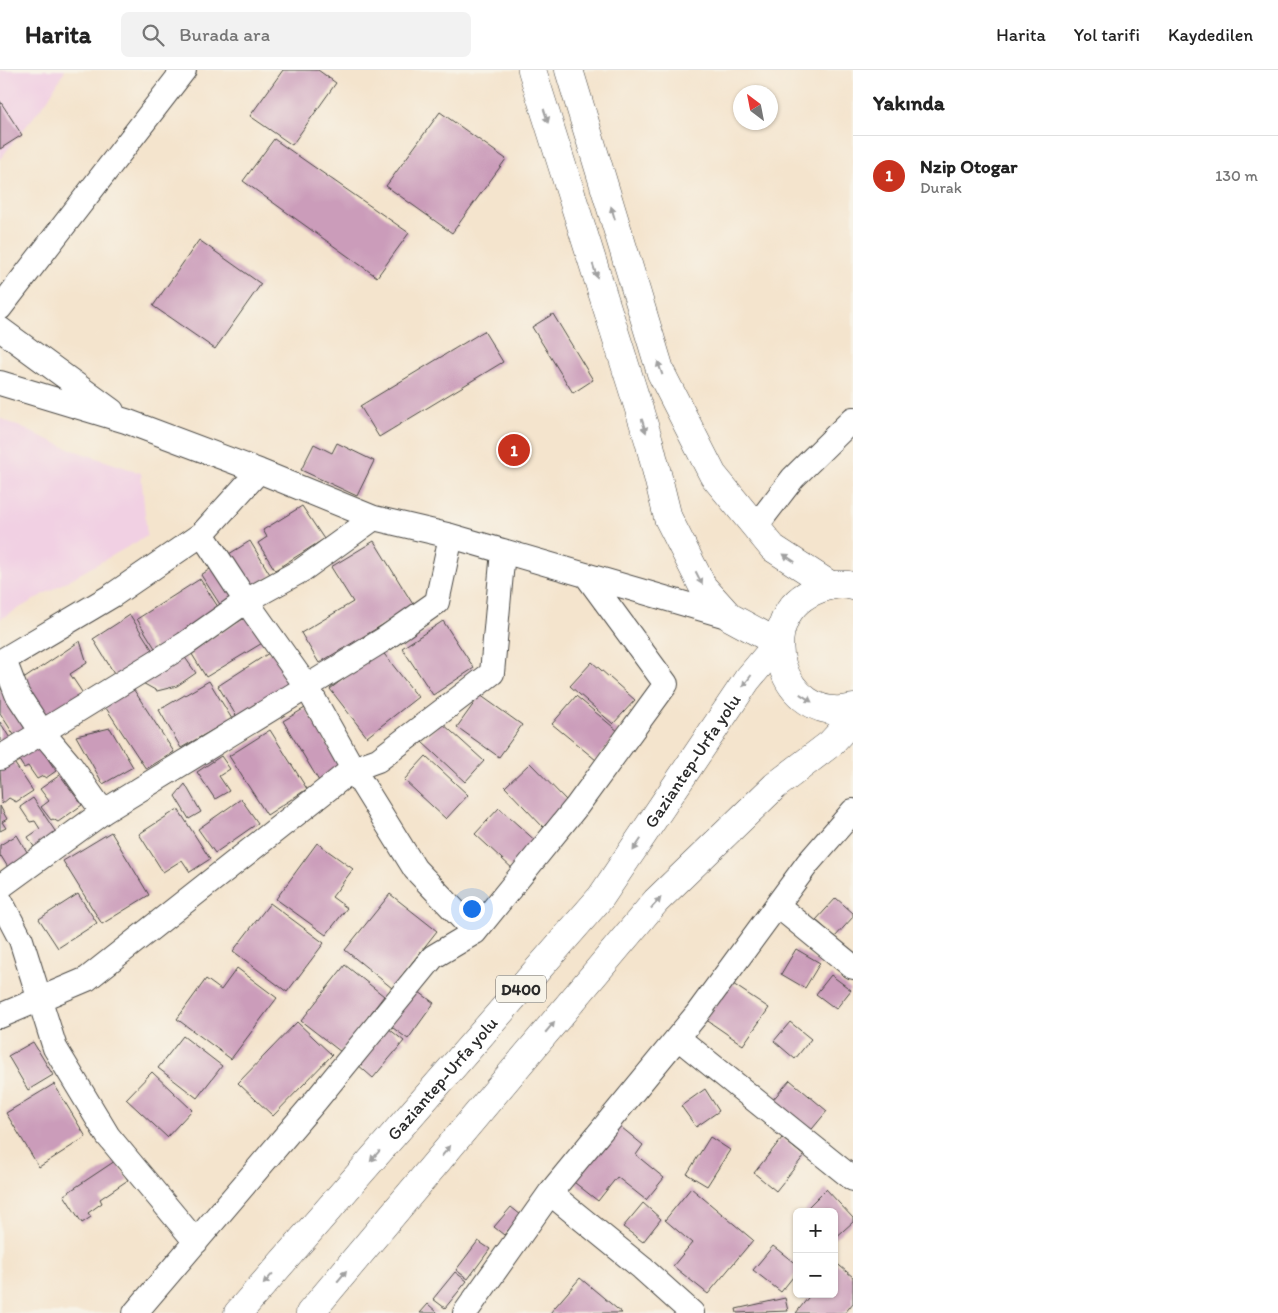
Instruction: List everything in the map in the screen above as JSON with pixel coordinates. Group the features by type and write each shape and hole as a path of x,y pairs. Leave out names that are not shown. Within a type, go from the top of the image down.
{"main road":[{"path":"532,70 649,442 668,518 703,587 730,618 778,643"},
{"path":"569,70 661,373 713,475 773,548 841,586"},
{"path":"853,568 841,586 810,592 795,604 783,623 778,643 780,665 790,684 805,699 825,708 846,710 853,708"},
{"name":"Gaziantep-Urfa yolu","path":"238,1313 601,898 747,680 778,643"},
{"name":"D400","path":"310,1313 656,901 775,786 830,744 853,719"}],"street":[{"path":"0,308 184,70"},
{"path":"0,329 126,421"},
{"path":"0,383 126,421 258,471 374,518 451,536 730,618"},
{"path":"756,526 794,478 853,419"},
{"path":"103,812 70,765 42,732 17,694 2,661 113,595 202,534 258,471"},
{"path":"0,758 185,644 246,601 302,570 374,518"},
{"path":"202,534 246,601 308,687 353,769 415,868 475,932"},
{"path":"0,887 103,812 308,687 437,602 451,536"},
{"path":"0,1016 87,979 353,769 378,760 492,673 503,551"},
{"path":"135,1313 433,957 475,932 577,806 666,684 586,575"},
{"path":"465,1313 550,1193 678,1038 808,863 853,811"},
{"path":"0,900 21,940 55,1048 108,1136 196,1242"},
{"path":"777,905 853,967"},
{"path":"678,1038 853,1179"},
{"path":"550,1193 642,1268 692,1313"}],"shaded area":[{"path":"0,70 65,70 48,99 0,159"},
{"path":"0,418 67,448 141,473 147,536 0,619"}],"building":[{"path":"283,70 318,70 336,83 292,145 250,116"},
{"path":"0,101 22,135 0,149"},
{"path":"440,112 506,159 452,233 386,186"},
{"path":"274,139 409,233 377,277 243,181"},
{"path":"199,240 261,284 215,349 153,306"},
{"path":"553,314 593,380 573,393 532,327"},
{"path":"484,331 503,362 379,437 360,406"},
{"path":"337,443 374,461 357,496 301,470 314,444 332,453"},
{"path":"302,506 324,539 275,570 258,543 267,537 263,530"},
{"path":"250,541 271,576 249,589 229,554"},
{"path":"374,541 414,606 319,663 301,633 353,602 331,567"},
{"path":"216,565 235,597 221,606 201,575"},
{"path":"200,579 222,613 158,653 137,619"},
{"path":"130,615 155,654 117,678 93,639"},
{"path":"248,616 264,642 206,677 190,651"},
{"path":"443,621 474,668 433,695 402,648"},
{"path":"80,641 87,663 70,674 84,695 42,724 16,684"},
{"path":"381,650 418,697 367,737 330,689"},
{"path":"272,651 291,682 237,717 218,686"},
{"path":"181,652 196,673 177,686 157,691 139,681"},
{"path":"592,662 635,700 613,724 570,686"},
{"path":"209,681 232,719 181,748 159,710"},
{"path":"8,685 34,727 16,738 0,713 0,690"},
{"path":"132,687 174,752 146,769 104,705"},
{"path":"480,695 522,725 499,757 457,727"},
{"path":"576,696 619,732 596,760 552,724"},
{"path":"305,708 341,767 319,781 283,721"},
{"path":"0,722 11,740 0,747"},
{"path":"441,722 484,761 465,782 422,742"},
{"path":"110,728 133,767 103,784 76,736"},
{"path":"270,730 307,789 267,815 229,756"},
{"path":"38,744 56,771 46,778 43,776 37,779 28,766 24,768 17,757"},
{"path":"221,756 230,769 219,776 229,791 215,799 197,772"},
{"path":"426,756 468,795 446,819 404,780"},
{"path":"13,761 33,791 16,802 9,798 2,804 0,769"},
{"path":"530,763 568,802 543,827 505,787"},
{"path":"60,775 82,805 58,822 53,819 51,820 41,807 49,801 40,789"},
{"path":"185,784 201,812 189,819 175,796"},
{"path":"33,798 61,840 39,855 28,837 40,829 35,821 30,822 20,807"},
{"path":"241,799 258,823 215,853 198,829"},
{"path":"0,806 7,819 2,822 6,828 0,831"},
{"path":"499,808 539,844 514,870 475,834"},
{"path":"178,809 210,859 190,872 182,860 163,872 139,834"},
{"path":"111,832 149,895 102,924 63,861"},
{"path":"17,835 30,857 9,869 0,857 0,845"},
{"path":"317,843 353,869 332,897 347,908 326,935 276,899"},
{"path":"78,894 97,923 58,948 39,919"},
{"path":"390,894 437,931 392,988 345,950"},
{"path":"836,898 853,913 853,917 835,937 816,920"},
{"path":"270,903 324,943 287,992 233,951"},
{"path":"796,949 820,963 805,988 781,974"},
{"path":"345,965 384,996 341,1052 301,1021"},
{"path":"237,968 277,998 231,1059 177,1019 206,979 221,990"},
{"path":"831,975 851,990 836,1009 816,994"},
{"path":"730,982 769,1008 743,1045 705,1019"},
{"path":"415,989 434,1003 408,1039 389,1025"},
{"path":"297,1022 332,1055 273,1116 238,1083"},
{"path":"790,1022 811,1039 795,1059 774,1041"},
{"path":"388,1028 404,1041 373,1078 357,1064"},
{"path":"183,1036 222,1066 197,1098 158,1068"},
{"path":"33,1042 53,1075 28,1090 8,1056"},
{"path":"152,1072 192,1110 167,1137 126,1099"},
{"path":"790,1080 827,1111 808,1134 770,1103"},
{"path":"54,1084 86,1137 39,1167 6,1113"},
{"path":"705,1089 719,1111 696,1127 681,1106"},
{"path":"616,1123 643,1145 636,1155 664,1178 646,1200 617,1177 598,1201 570,1179"},
{"path":"710,1137 730,1150 707,1186 687,1174"},
{"path":"782,1138 804,1156 776,1191 754,1173"},
{"path":"115,1161 128,1180 100,1199 102,1203 88,1213 91,1217 82,1223 64,1195"},
{"path":"691,1188 753,1240 708,1294 673,1266 692,1243 665,1220"},
{"path":"826,1189 853,1218 853,1222 838,1235 838,1208 807,1208"},
{"path":"643,1203 661,1219 643,1242 623,1227"},
{"path":"511,1207 521,1215 504,1235 494,1227"},
{"path":"478,1241 490,1249 468,1279 456,1270"},
{"path":"773,1246 793,1262 793,1277 781,1292 753,1270"},
{"path":"838,1264 853,1277 853,1303 845,1313 796,1313 808,1298 838,1298"},
{"path":"455,1272 467,1281 445,1308 433,1299"},
{"path":"580,1278 622,1313 550,1313"},
{"path":"785,1298 788,1311 737,1313 736,1309"},
{"path":"428,1304 438,1313 420,1313"}],"place":[{"name":"Nzip Otogar","path":"514,450"}]}
